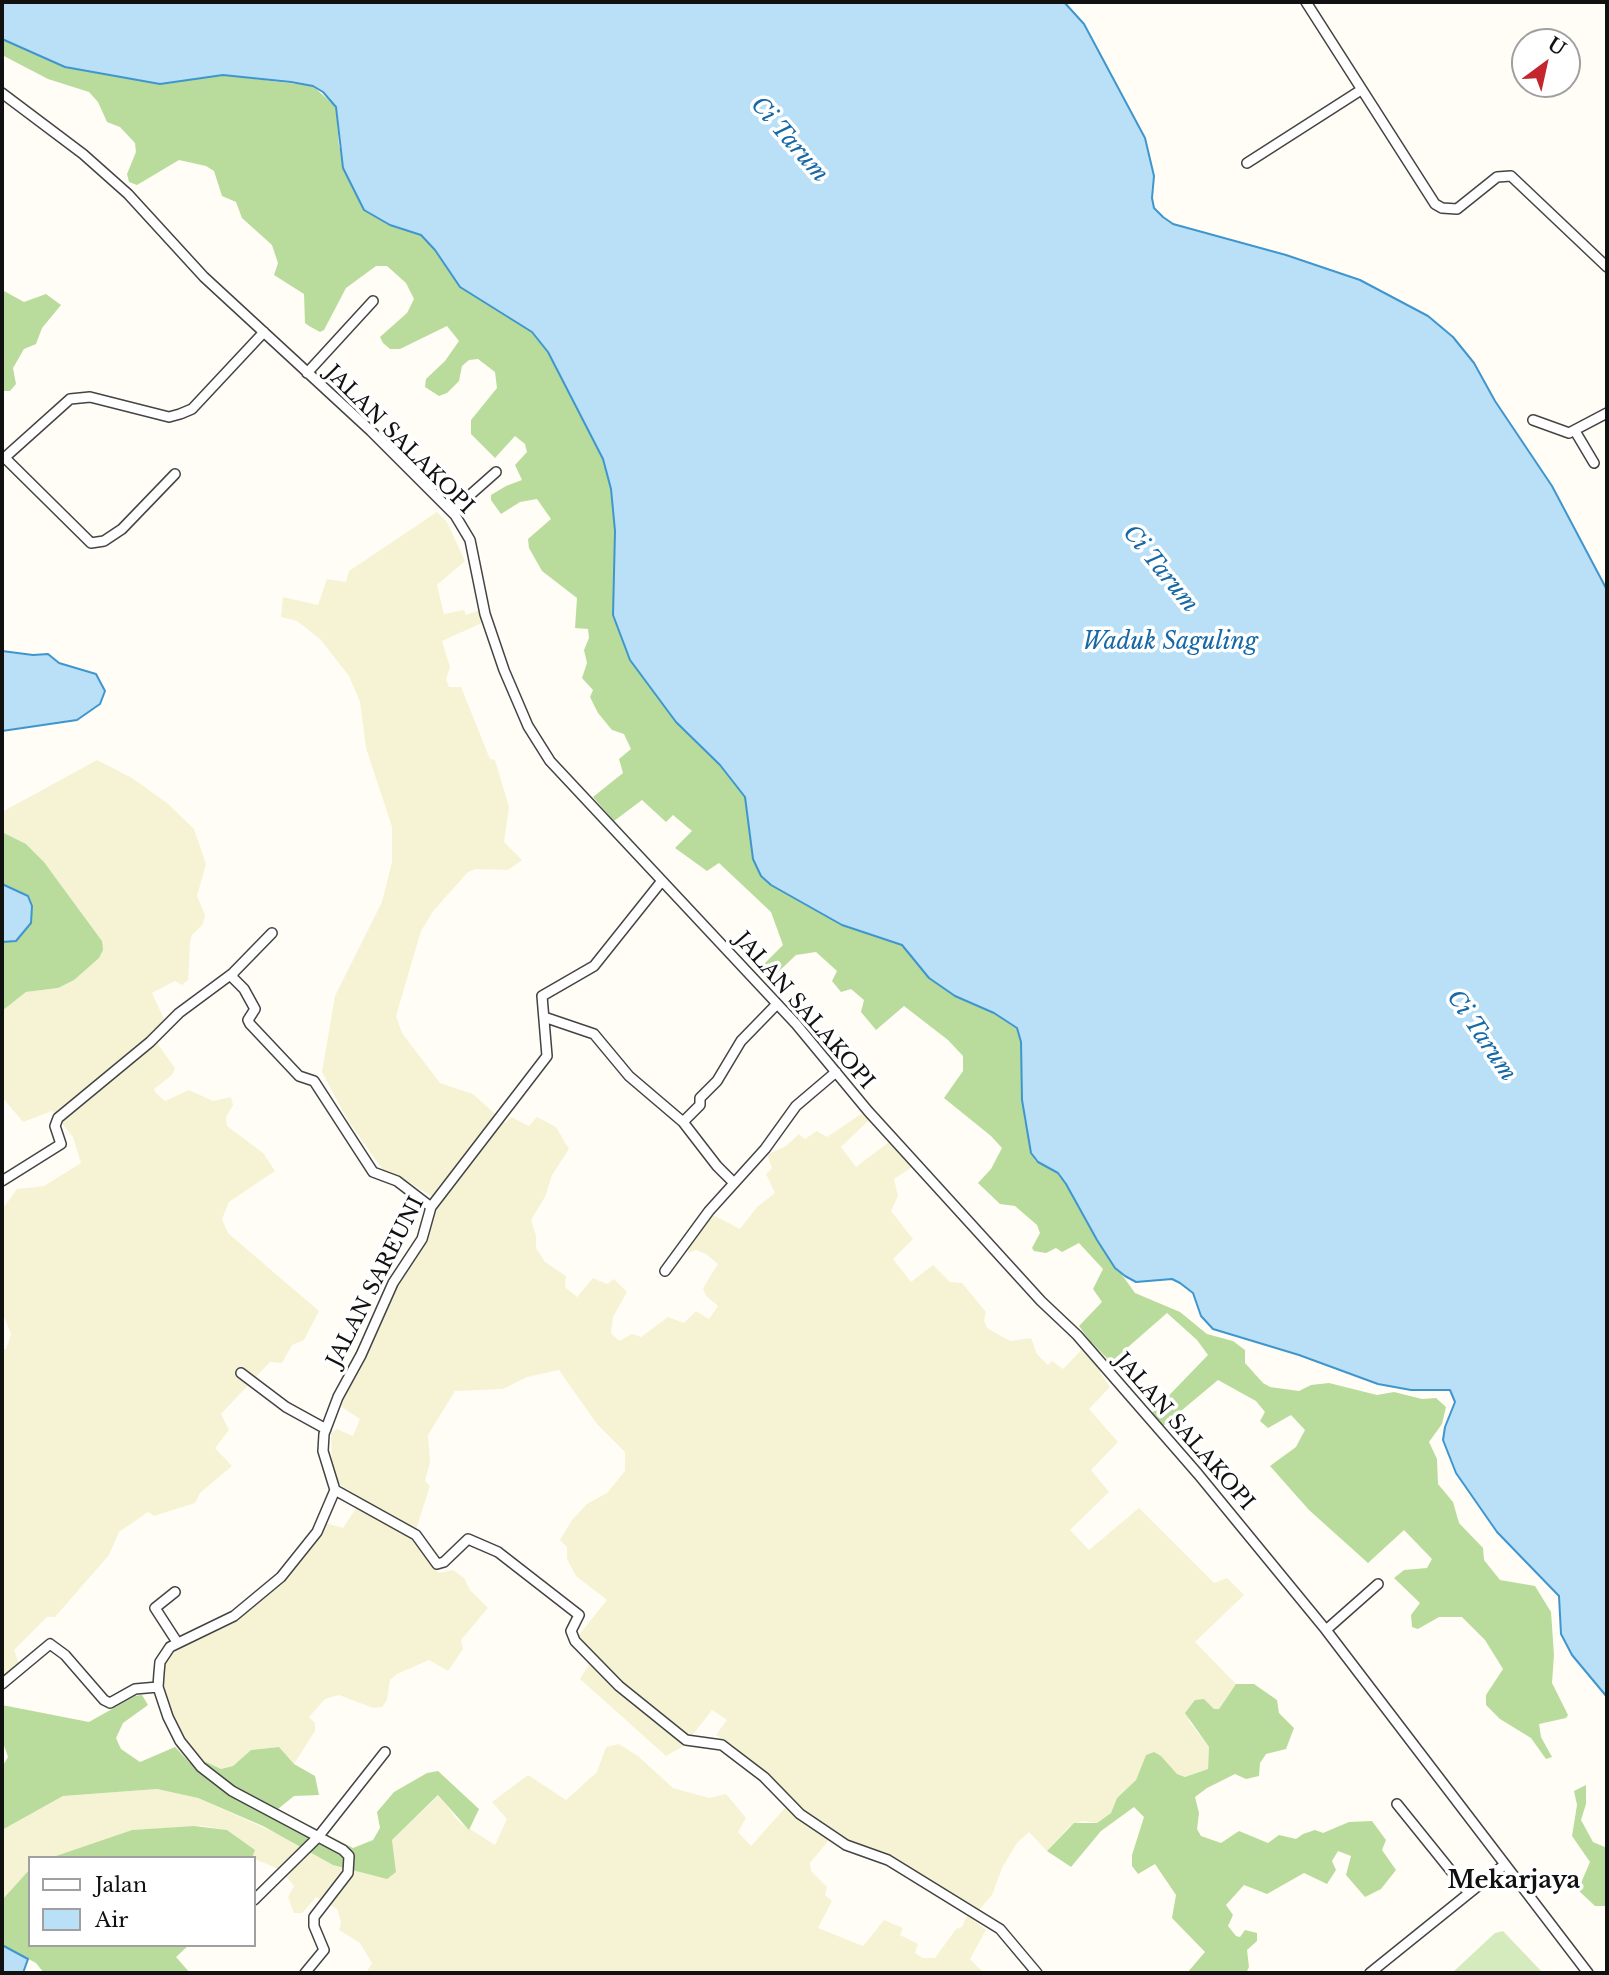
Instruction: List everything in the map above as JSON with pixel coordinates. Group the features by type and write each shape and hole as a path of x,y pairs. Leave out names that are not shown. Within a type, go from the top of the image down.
{"street":[{"path":"1306,2 1435,204 1441,208 1457,209 1497,177 1511,176 1607,267"},
{"path":"1247,163 1361,90"},
{"name":"JALAN SALAKOPI","path":"2,93 83,154 128,194 204,277 452,511 470,540 485,614 528,726 550,761 777,1004 1041,1301 1077,1335 1210,1488 1326,1630 1588,1973"},
{"path":"307,373 373,301"},
{"path":"175,474 122,529 104,541 91,543 3,459 70,399 90,397 169,417 192,409 264,332"},
{"path":"1533,420 1564,432 1575,431 1607,413"},
{"path":"1575,431 1594,463"},
{"path":"452,511 496,472"},
{"name":"JALAN SAREUNI","path":"335,1490 323,1451 326,1429 385,1297 422,1239 431,1207 547,1056 542,996 594,966 661,882"},
{"path":"2,1181 61,1144 55,1126 58,1118 150,1042 179,1013 233,973 272,933"},
{"path":"233,973 233,978 244,989 255,1009 248,1020 250,1024 299,1076 314,1081 373,1172 397,1181 431,1207"},
{"path":"682,1122 700,1105 701,1098 717,1081 741,1041 777,1004"},
{"path":"544,1017 594,1034 629,1076 682,1122 734,1183"},
{"path":"665,1271 796,1106 836,1072"},
{"path":"241,1373 286,1406 326,1429"},
{"path":"306,1973 324,1950 314,1926 314,1917 351,1868 349,1856 343,1850 232,1791 201,1767 180,1741 158,1687 160,1662 177,1642 234,1616 281,1577 317,1532 335,1490 416,1535 437,1564 444,1562 468,1539 498,1552 579,1615 571,1630 575,1641 619,1686 686,1740 722,1745 740,1763 764,1777 800,1814 846,1845 888,1860 1000,1929 1037,1973"},
{"path":"1326,1630 1378,1584"},
{"path":"175,1592 155,1608 177,1642"},
{"path":"2,1684 50,1644 65,1655 104,1700 110,1703 135,1689 158,1687"},
{"path":"256,1898 318,1837 384,1752"},
{"path":"1397,1804 1468,1892"},
{"path":"1370,1973 1504,1865"}],"shaded area":[{"path":"437,512 447,522 465,561 437,585 444,614 464,610 466,615 479,610 482,623 442,641 450,667 446,679 449,687 461,687 490,759 495,760 509,807 504,842 522,860 508,870 476,869 468,872 434,910 421,931 396,1016 402,1033 440,1083 473,1094 505,1123 511,1117 529,1126 537,1117 556,1127 569,1149 552,1175 545,1197 531,1220 536,1236 536,1248 545,1262 566,1276 565,1287 577,1297 593,1278 607,1284 614,1279 627,1292 613,1317 611,1333 619,1341 632,1334 641,1337 668,1317 684,1323 696,1311 709,1319 718,1306 706,1296 703,1288 718,1264 696,1250 688,1253 689,1246 713,1215 740,1229 757,1207 775,1193 766,1174 772,1168 768,1157 771,1153 786,1146 799,1134 805,1139 817,1131 827,1137 861,1114 869,1120 841,1147 856,1167 889,1142 914,1166 894,1179 898,1196 891,1211 913,1239 893,1259 911,1282 933,1265 950,1282 962,1283 986,1312 984,1320 987,1328 1010,1341 1031,1338 1037,1354 1048,1365 1052,1361 1063,1369 1090,1341 1111,1362 1100,1372 1110,1387 1089,1409 1118,1442 1091,1470 1109,1492 1070,1530 1089,1550 1139,1508 1214,1583 1227,1578 1244,1595 1195,1642 1236,1684 1219,1709 1188,1720 1209,1747 1208,1769 1185,1777 1177,1774 1154,1752 1146,1755 1136,1780 1117,1798 1111,1813 1097,1823 1082,1821 1068,1828 1047,1851 1029,1832 1017,1843 1002,1868 992,1895 972,1918 986,1930 970,1959 984,1973 366,1973 372,1963 360,1943 339,1930 341,1922 337,1909 316,1897 302,1913 294,1913 288,1897 294,1886 281,1870 256,1860 256,1856 252,1856 254,1850 227,1830 202,1826 132,1830 56,1856 28,1856 28,1871 2,1900 2,1830 63,1796 157,1789 198,1798 289,1839 396,1872 392,1840 439,1795 459,1822 495,1845 507,1819 492,1802 528,1775 566,1800 597,1772 606,1747 619,1744 638,1756 673,1788 709,1798 726,1794 746,1818 738,1832 751,1846 792,1800 733,1745 716,1735 727,1720 712,1710 684,1746 666,1756 580,1679 588,1666 587,1658 570,1646 607,1600 576,1576 567,1559 567,1547 560,1540 572,1520 587,1504 607,1493 625,1471 625,1452 597,1424 559,1370 527,1377 503,1389 455,1391 428,1435 430,1462 425,1481 430,1486 413,1539 439,1573 453,1570 464,1578 470,1590 488,1608 461,1640 463,1649 448,1671 429,1660 397,1674 390,1680 387,1700 382,1707 373,1708 339,1695 325,1699 309,1717 315,1723 315,1731 294,1764 279,1747 251,1750 233,1766 221,1769 206,1762 190,1763 175,1747 182,1736 162,1691 165,1659 185,1643 224,1627 242,1615 288,1576 326,1523 343,1528 362,1499 338,1483 332,1465 331,1433 337,1429 353,1436 360,1419 339,1405 395,1289 424,1245 437,1205 431,1196 402,1178 385,1173 347,1119 322,1072 335,996 382,902 392,862 392,827 366,748 360,702 349,676 320,639 297,621 281,617 283,597 318,605 327,579 346,582 349,571","holes":["834,1834 971,1907 962,1927 956,1929 935,1958 923,1958 915,1953 918,1944 900,1935 903,1928 884,1920 863,1946 818,1928 832,1901 825,1895 827,1887 811,1871 810,1863"]},
{"path":"97,760 132,778 167,803 194,829 206,864 197,896 205,915 203,924 192,935 190,942 188,980 182,985 175,981 152,993 164,1019 152,1036 175,1068 172,1075 154,1089 165,1101 189,1090 213,1101 231,1097 233,1105 226,1117 227,1126 263,1153 275,1171 229,1202 222,1219 228,1233 319,1311 304,1340 292,1345 282,1363 270,1362 221,1414 229,1430 215,1448 232,1466 200,1493 195,1503 154,1516 148,1512 119,1532 109,1555 55,1617 47,1617 14,1650 19,1664 2,1681 2,1349 6,1349 11,1334 2,1312 2,1210 17,1189 44,1186 81,1163 73,1137 52,1111 23,1122 2,1097 2,1011 26,992 58,988 102,941 44,862 26,844 2,832 2,812"}],"green space":[{"path":"2,39 65,67 160,84 223,75 313,86 336,107 339,147 390,225 421,235 435,250 460,287 532,332 548,352 603,460 611,489 615,531 613,615 630,660 676,722 720,765 745,797 753,859 761,877 842,925 902,945 929,978 955,996 994,1013 1017,1029 1021,1042 1024,1118 1035,1160 1058,1173 1097,1240 1135,1293 1180,1312 1207,1334 1233,1341 1245,1350 1245,1363 1270,1387 1299,1391 1311,1385 1329,1383 1377,1395 1394,1392 1422,1399 1436,1398 1446,1407 1442,1424 1429,1442 1437,1459 1438,1484 1453,1502 1459,1523 1483,1548 1484,1560 1500,1580 1535,1586 1551,1612 1554,1655 1552,1683 1568,1715 1566,1718 1539,1724 1541,1737 1552,1757 1546,1759 1531,1738 1500,1719 1486,1705 1486,1695 1503,1669 1485,1640 1462,1617 1439,1617 1418,1629 1412,1627 1411,1615 1420,1603 1394,1578 1404,1570 1427,1568 1432,1559 1404,1530 1368,1563 1309,1510 1270,1466 1296,1447 1305,1430 1291,1415 1268,1428 1260,1421 1265,1412 1256,1401 1218,1380 1163,1426 1151,1414 1208,1355 1197,1340 1167,1313 1111,1362 1090,1341 1079,1326 1102,1302 1093,1289 1103,1269 1079,1243 1062,1252 1056,1248 1046,1253 1034,1251 1032,1248 1040,1233 1037,1225 1015,1206 1000,1204 978,1183 991,1169 1002,1148 944,1098 963,1071 963,1056 948,1040 904,1006 876,1030 861,1012 864,1000 851,989 841,992 832,981 837,971 816,952 796,955 773,977 762,966 783,945 771,912 719,863 707,871 675,848 692,831 673,815 666,822 642,800 614,821 593,797 623,773 619,759 631,749 624,734 612,730 598,713 590,697 593,690 582,678 587,663 584,650 589,638 588,629 575,628 577,598 542,571 529,548 528,539 551,519 537,499 520,502 501,514 491,500 491,495 522,480 515,465 527,452 525,444 515,436 495,458 471,434 471,420 497,388 495,372 478,359 469,360 462,366 459,381 447,393 439,396 425,387 426,379 445,361 459,341 447,326 400,349 390,349 383,343 380,337 407,313 414,299 406,283 387,266 376,266 346,288 324,330 320,332 309,326 305,323 304,294 274,275 278,263 272,245 242,218 236,202 222,196 214,171 206,166 179,160 137,185 129,182 127,174 136,152 135,143 120,127 107,122 98,102 89,92 48,79 2,55"},
{"path":"4,291 24,302 46,294 61,305 42,328 36,344 24,349 13,368 16,384 10,391 2,391"},
{"path":"2,832 26,844 44,862 102,941 103,950 99,958 74,980 58,988 26,992 2,1011 2,942 16,941 28,896 2,884"},
{"path":"1236,1684 1254,1684 1277,1700 1279,1713 1294,1728 1286,1749 1266,1754 1260,1763 1259,1776 1246,1779 1235,1774 1195,1797 1199,1813 1197,1829 1201,1836 1221,1843 1239,1831 1268,1843 1279,1835 1296,1839 1315,1830 1323,1833 1349,1822 1372,1821 1386,1840 1382,1850 1396,1870 1381,1889 1365,1897 1346,1875 1351,1856 1338,1851 1332,1861 1336,1870 1327,1884 1304,1873 1267,1894 1244,1885 1226,1905 1233,1915 1228,1926 1236,1936 1240,1937 1245,1930 1257,1933 1257,1941 1247,1950 1249,1967 1246,1973 1187,1973 1205,1952 1172,1918 1176,1895 1155,1864 1138,1874 1132,1866 1132,1855 1144,1817 1134,1807 1101,1831 1071,1867 1047,1851 1074,1823 1097,1823 1111,1813 1117,1798 1136,1780 1146,1755 1154,1752 1177,1774 1185,1777 1208,1769 1209,1747 1185,1713 1195,1700 1204,1699 1214,1709 1219,1709"},
{"path":"142,1695 148,1705 123,1723 116,1738 121,1749 140,1762 175,1747 190,1763 206,1762 221,1769 233,1766 251,1750 279,1747 294,1764 315,1776 319,1795 294,1796 278,1809 353,1848 373,1840 380,1828 377,1812 394,1792 427,1773 438,1771 479,1809 469,1830 438,1795 392,1840 396,1872 387,1879 333,1865 263,1826 198,1798 157,1789 63,1796 2,1830 2,1767 8,1757 2,1740 2,1705 89,1722 135,1696"},
{"path":"1586,1785 1586,1804 1581,1820 1593,1842 1607,1848 1607,1906 1595,1906 1578,1890 1590,1862 1572,1836 1577,1805 1574,1791"},
{"path":"194,1826 227,1830 255,1850 253,1856 56,1856 132,1830"},
{"path":"28,1871 28,1947 187,1947 176,1957 190,1973 44,1973 36,1963 2,1945 2,1900"},
{"path":"1503,1931 1543,1973 1452,1973 1495,1933"}],"water":[{"name":"Waduk Saguling","path":"2,2 1064,2 1084,24 1145,138 1154,176 1154,208 1163,217 1173,224 1286,255 1360,280 1428,316 1453,337 1474,363 1495,401 1552,486 1607,590 1607,1697 1572,1655 1561,1634 1559,1596 1497,1532 1456,1473 1443,1440 1455,1402 1450,1390 1411,1390 1378,1384 1299,1355 1213,1329 1201,1316 1193,1293 1180,1283 1172,1279 1136,1282 1125,1276 1115,1268 1058,1173 1038,1162 1031,1153 1022,1100 1021,1042 1017,1028 994,1013 955,996 929,978 902,945 842,925 771,885 761,876 753,859 745,797 720,765 676,722 630,660 613,615 615,531 611,489 603,459 548,352 532,332 460,287 435,250 421,235 390,225 364,210 343,168 336,107 323,92 313,86 291,82 223,75 160,84 65,67 2,39"},
{"path":"2,651 48,654 59,663 96,674 105,691 100,704 77,720 2,731"},
{"path":"2,884 28,896 32,906 31,923 16,941 2,942"},
{"path":"2,1945 28,1959 23,1973 2,1973"}],"district":[{"name":"Mekarjaya","path":"1514,1881"}],"water label":[{"name":"Ci Tarum","path":"789,140"},
{"name":"Ci Tarum","path":"1160,569"},
{"name":"Ci Tarum","path":"1481,1036"}]}
